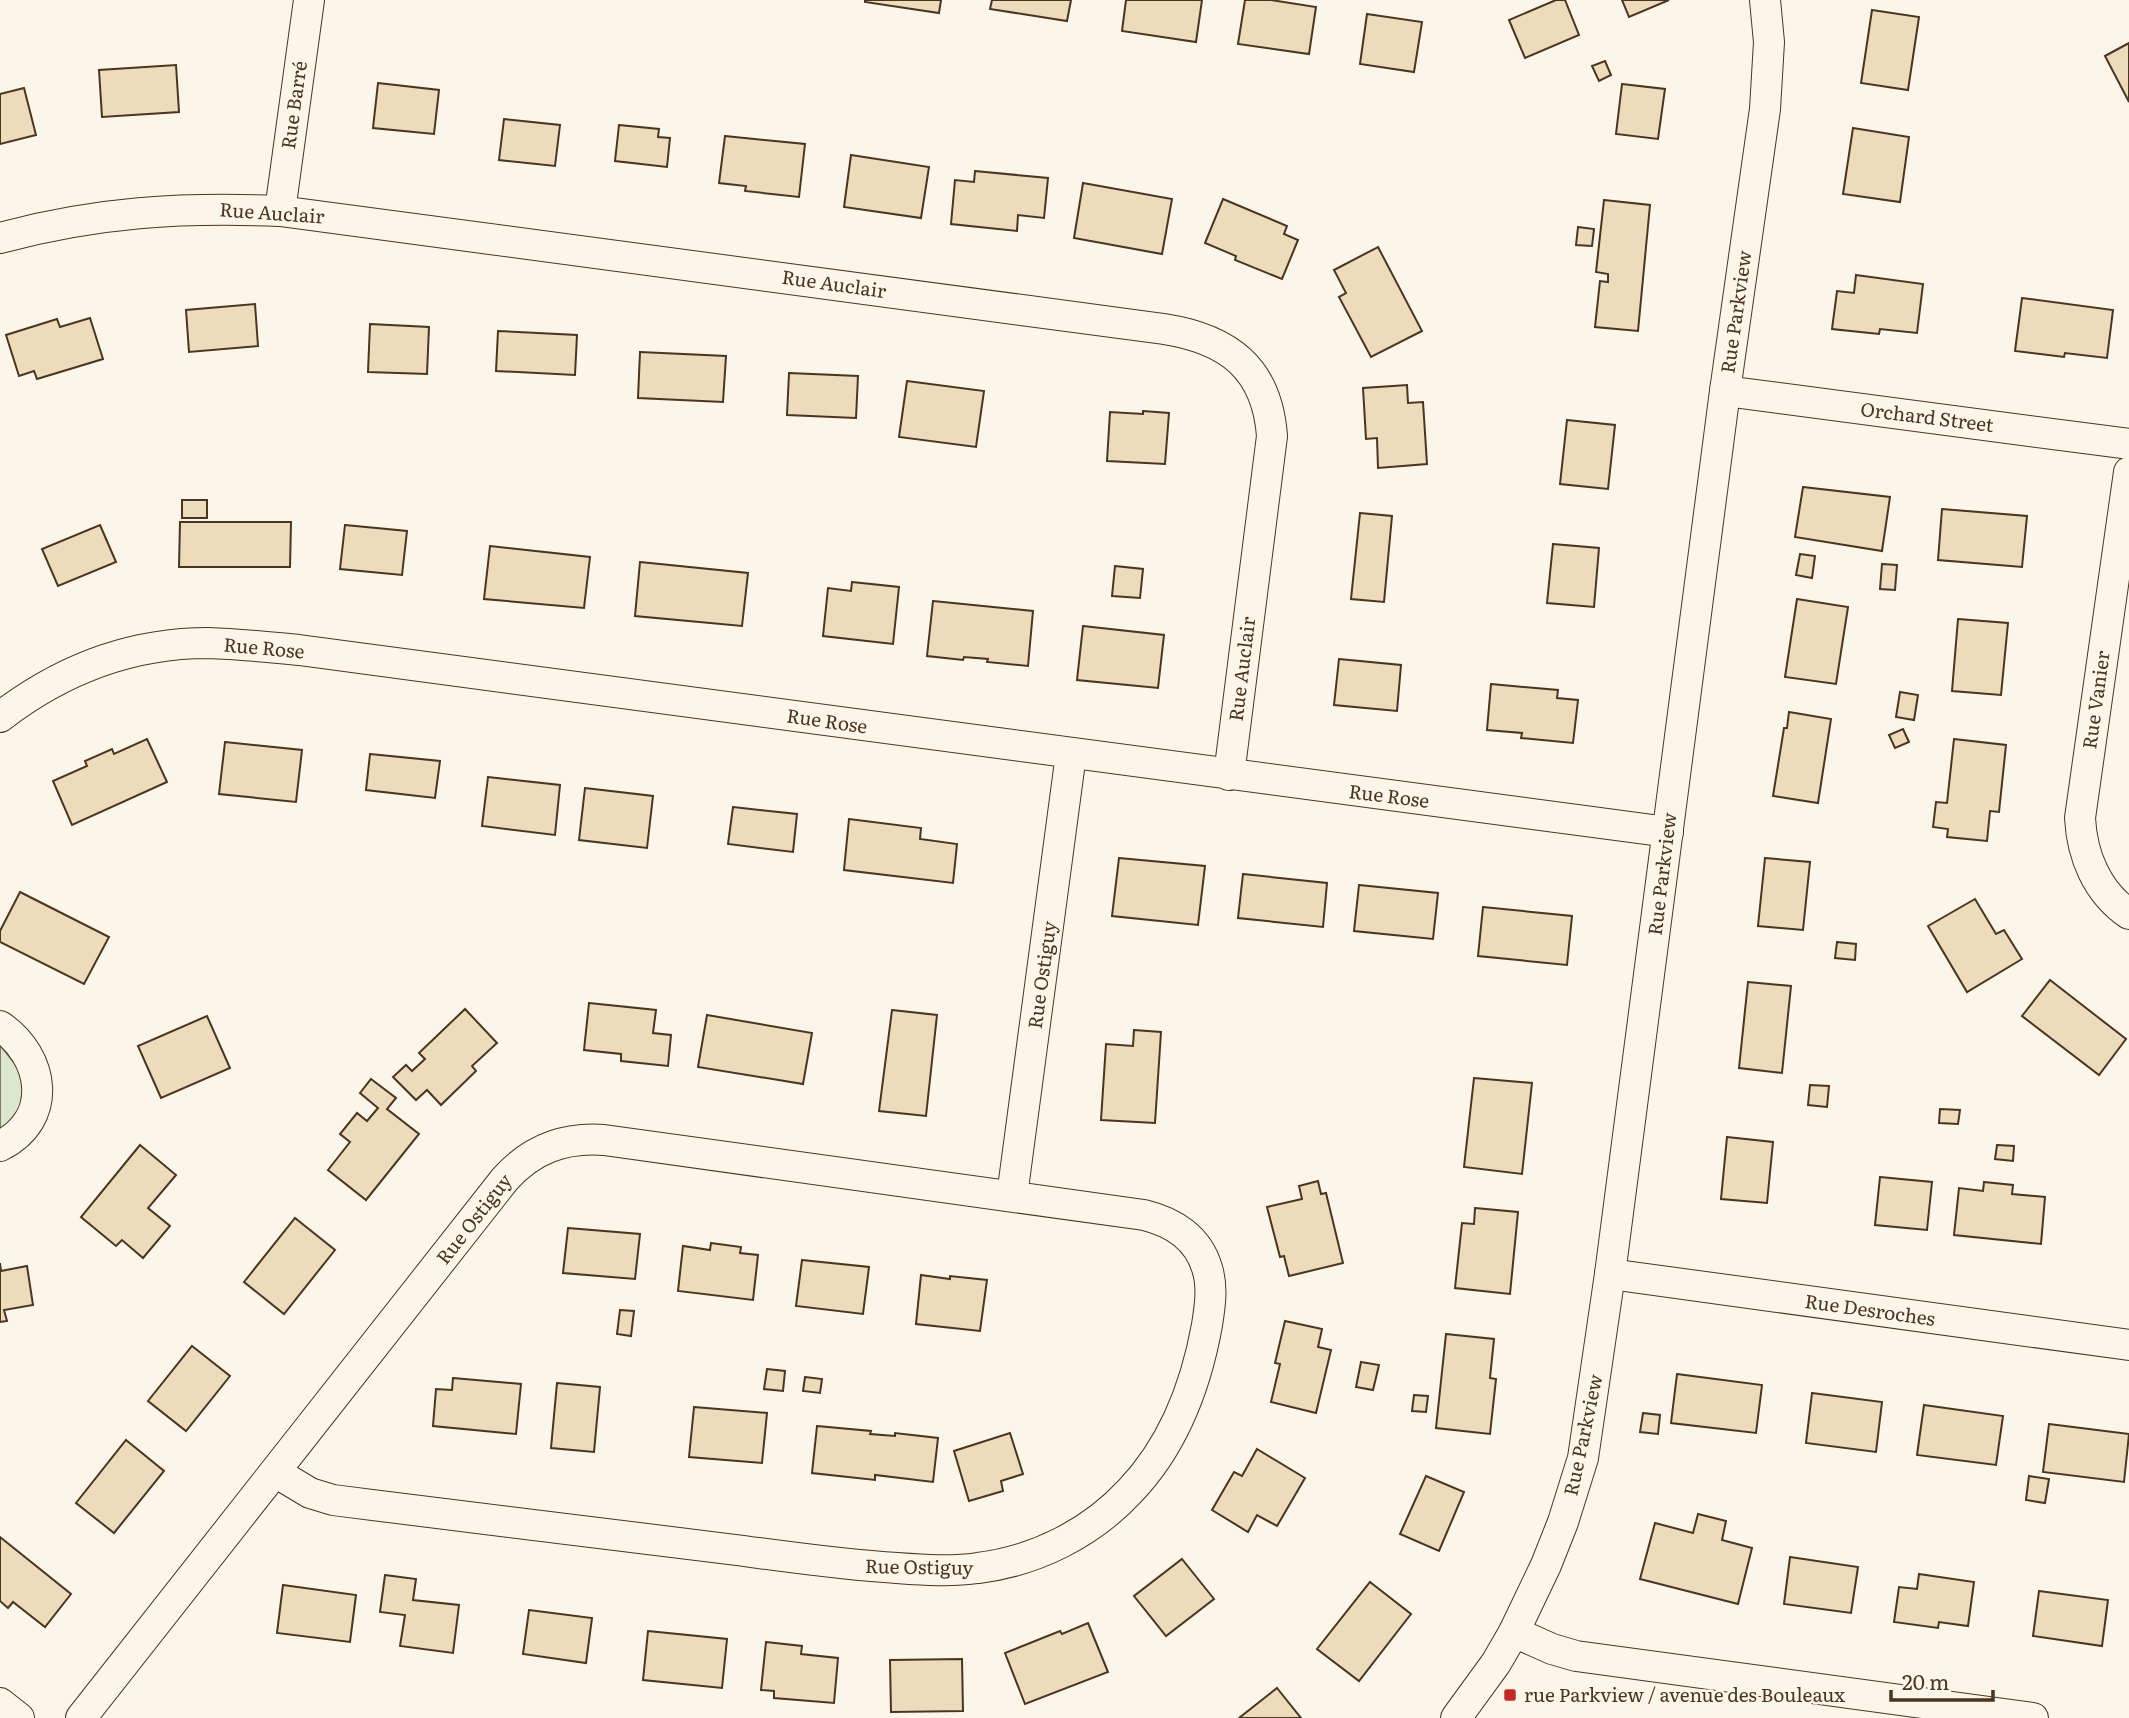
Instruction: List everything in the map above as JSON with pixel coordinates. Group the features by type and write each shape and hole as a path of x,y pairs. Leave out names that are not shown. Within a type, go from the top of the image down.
{"street":[{"name":"Rue Barré","path":"280,211 309,0"},
{"name":"Rue Parkview","path":"1456,1718 1496,1663 1546,1565 1578,1478 1592,1401 1768,85 1769,43 1765,0"},
{"name":"Rue Auclair","path":"0,238 68,222 156,210 208,208 280,211 1164,329 1193,334 1219,344 1241,361 1257,383 1268,409 1272,436 1228,775"},
{"name":"Orchard Street","path":"1725,391 2129,444"},
{"name":"Rue Vanier","path":"2129,472 2080,818 2084,848 2095,876 2113,900 2129,914"},
{"name":"Rue Rose","path":"0,717 50,683 109,658 158,646 210,643 299,650 1668,832"},
{"name":"Rue Ostiguy","path":"1012,1196 1071,754"},
{"path":"0,1026 15,1037 29,1055 37,1088 33,1110 28,1120 14,1138 0,1146"},
{"name":"Rue Ostiguy","path":"81,1718 505,1179 525,1160 548,1146 575,1139 604,1140 1144,1214 1168,1222 1188,1237 1203,1256 1210,1280 1208,1315 1194,1377 1179,1420 1157,1458 1129,1492 1096,1521 1059,1544 996,1566 952,1571 854,1565 333,1500 310,1493 275,1472"},
{"name":"Rue Desroches","path":"1610,1275 2129,1345"},
{"path":"1514,1632 1552,1649 1576,1656 2033,1718"},
{"path":"0,1703 19,1718"}],"green space":[{"path":"0,1045 22,1072 28,1098 0,1133"}],"building":[{"path":"865,0 941,0 939,13"},
{"path":"992,0 1071,0 1067,21 990,9"},
{"path":"1126,0 1202,0 1196,42 1122,31"},
{"path":"1245,0 1271,0 1316,7 1309,54 1238,44"},
{"path":"1556,0 1565,0 1579,35 1525,58 1509,20"},
{"path":"1622,0 1669,0 1629,17"},
{"path":"1872,10 1919,17 1908,90 1861,83"},
{"path":"1367,14 1422,22 1414,72 1360,64"},
{"path":"2129,43 2129,102 2105,56"},
{"path":"1605,61 1611,75 1599,81 1592,66"},
{"path":"176,65 179,112 102,117 99,70"},
{"path":"378,83 439,90 434,134 373,128"},
{"path":"1622,84 1665,89 1658,139 1616,134"},
{"path":"24,88 36,135 0,144 0,94"},
{"path":"504,119 560,125 555,166 499,160"},
{"path":"619,125 659,129 658,137 670,138 667,167 615,161"},
{"path":"1853,128 1909,137 1900,202 1843,194"},
{"path":"725,136 805,144 799,197 745,191 746,186 719,183"},
{"path":"851,155 929,167 921,218 844,207"},
{"path":"975,171 1048,178 1044,218 1018,215 1017,231 951,224 955,180 974,182"},
{"path":"1083,183 1172,199 1162,254 1074,238"},
{"path":"1223,199 1287,226 1284,234 1298,240 1282,279 1235,260 1236,256 1205,243"},
{"path":"1604,200 1650,205 1638,331 1595,327 1600,281 1608,282 1608,274 1596,272"},
{"path":"1578,227 1594,229 1592,246 1576,245"},
{"path":"1378,247 1422,331 1371,357 1339,297 1346,293 1334,270"},
{"path":"1856,275 1923,284 1917,333 1880,329 1879,334 1832,329 1837,291 1854,293"},
{"path":"2022,298 2113,310 2107,358 2065,353 2064,357 2015,351"},
{"path":"255,304 258,346 189,352 186,310"},
{"path":"90,318 103,359 37,379 34,371 19,376 6,335 57,319 60,327"},
{"path":"370,324 429,327 427,374 368,372"},
{"path":"498,331 577,335 575,375 496,371"},
{"path":"640,352 726,356 723,402 638,398"},
{"path":"789,373 858,376 856,418 787,415"},
{"path":"907,381 984,391 976,447 899,437"},
{"path":"1407,385 1408,403 1423,402 1427,464 1378,468 1377,438 1366,439 1363,388"},
{"path":"1143,411 1169,413 1165,464 1107,461 1110,412 1143,414"},
{"path":"1567,420 1615,425 1608,489 1560,484"},
{"path":"1803,487 1890,497 1882,551 1795,537"},
{"path":"182,500 207,500 207,518 182,518"},
{"path":"1942,509 2027,516 2022,567 1938,560"},
{"path":"1360,513 1392,516 1384,602 1351,599"},
{"path":"180,522 291,522 290,567 179,567"},
{"path":"100,525 116,562 58,586 42,549"},
{"path":"345,525 407,531 402,575 340,569"},
{"path":"1553,544 1599,548 1594,607 1547,603"},
{"path":"490,546 590,557 584,608 484,599"},
{"path":"1800,554 1815,556 1812,578 1796,575"},
{"path":"640,562 748,573 742,626 635,616"},
{"path":"1882,564 1897,565 1895,590 1880,589"},
{"path":"1115,566 1143,569 1140,598 1112,596"},
{"path":"852,582 899,587 893,644 823,636 828,588 851,591"},
{"path":"1797,599 1848,607 1836,684 1785,677"},
{"path":"933,601 1033,611 1028,666 987,662 988,659 964,657 963,660 927,656"},
{"path":"1958,619 2008,623 2001,695 1952,691"},
{"path":"1083,626 1164,635 1158,688 1077,680"},
{"path":"1339,659 1401,665 1397,711 1334,705"},
{"path":"1491,684 1558,690 1557,698 1578,700 1573,743 1521,738 1522,733 1487,730"},
{"path":"1900,692 1918,695 1914,720 1896,717"},
{"path":"1789,712 1831,719 1818,803 1773,796"},
{"path":"1903,729 1909,742 1895,748 1889,735"},
{"path":"147,739 167,782 72,825 53,781 87,766 85,761 112,749 114,754"},
{"path":"1954,739 2006,745 1999,812 1990,811 1987,841 1947,837 1948,829 1933,827 1936,802 1947,803"},
{"path":"225,742 302,750 296,802 219,794"},
{"path":"370,754 440,761 435,798 366,790"},
{"path":"488,777 560,785 555,835 482,826"},
{"path":"585,788 653,796 647,848 579,840"},
{"path":"733,807 797,814 793,852 728,844"},
{"path":"849,819 921,828 920,839 957,844 953,883 844,870"},
{"path":"1119,858 1205,866 1198,925 1112,916"},
{"path":"1765,858 1810,862 1803,930 1758,926"},
{"path":"1243,874 1327,883 1323,927 1238,918"},
{"path":"1359,885 1438,893 1433,939 1354,931"},
{"path":"20,892 109,937 84,984 0,942 0,931"},
{"path":"1975,899 1996,934 2004,930 2022,959 1967,992 1928,926"},
{"path":"1483,907 1572,916 1567,965 1478,956"},
{"path":"1837,942 1856,944 1855,960 1835,958"},
{"path":"2050,980 2126,1039 2099,1075 2022,1016"},
{"path":"1748,982 1791,986 1782,1073 1739,1068"},
{"path":"589,1003 656,1010 653,1033 671,1035 668,1066 621,1061 621,1054 584,1050"},
{"path":"465,1009 497,1043 472,1066 476,1071 441,1105 427,1090 416,1100 393,1077 406,1065 412,1071 425,1059 419,1053"},
{"path":"892,1010 937,1015 926,1116 879,1111"},
{"path":"707,1015 812,1033 803,1084 698,1067"},
{"path":"207,1016 230,1068 161,1098 138,1046"},
{"path":"1134,1030 1161,1032 1155,1123 1101,1120 1106,1044 1133,1046"},
{"path":"1474,1078 1532,1083 1522,1174 1464,1167"},
{"path":"371,1079 396,1098 387,1109 419,1134 366,1200 328,1170 350,1142 340,1134 357,1113 367,1121 378,1108 360,1093"},
{"path":"1810,1085 1829,1086 1827,1107 1808,1105"},
{"path":"1940,1109 1960,1110 1958,1124 1939,1123"},
{"path":"1727,1137 1773,1142 1767,1203 1721,1199"},
{"path":"140,1145 176,1175 148,1208 170,1226 143,1258 122,1240 116,1246 81,1217"},
{"path":"1997,1145 2014,1146 2013,1161 1995,1159"},
{"path":"1880,1177 1932,1182 1927,1230 1875,1225"},
{"path":"1318,1181 1321,1194 1326,1193 1343,1263 1289,1276 1284,1256 1280,1257 1267,1207 1302,1199 1299,1186"},
{"path":"1984,1182 2013,1185 2012,1194 2045,1197 2041,1244 1954,1235 1959,1188 1983,1191"},
{"path":"1475,1208 1518,1212 1510,1294 1455,1288 1462,1223 1474,1224"},
{"path":"295,1218 335,1250 284,1314 244,1282"},
{"path":"568,1228 640,1234 635,1279 563,1273"},
{"path":"711,1243 741,1247 740,1253 758,1255 753,1300 678,1291 683,1246 710,1250"},
{"path":"802,1260 869,1267 863,1314 796,1306"},
{"path":"0,1263 1,1271 27,1266 33,1305 4,1310 7,1321 0,1322"},
{"path":"921,1275 987,1280 980,1331 916,1324"},
{"path":"620,1310 634,1311 631,1336 617,1334"},
{"path":"1285,1321 1322,1329 1318,1347 1331,1350 1316,1413 1271,1402 1280,1364 1275,1363"},
{"path":"1446,1334 1494,1339 1490,1378 1496,1379 1490,1434 1436,1428"},
{"path":"192,1346 230,1376 186,1431 148,1401"},
{"path":"1361,1362 1379,1365 1373,1390 1356,1387"},
{"path":"767,1369 785,1371 783,1391 764,1389"},
{"path":"1677,1374 1762,1385 1756,1433 1671,1423"},
{"path":"805,1377 822,1379 820,1393 803,1391"},
{"path":"453,1378 521,1384 516,1434 433,1426 436,1389 452,1390"},
{"path":"557,1383 600,1387 594,1452 551,1448"},
{"path":"1812,1393 1882,1402 1876,1452 1806,1443"},
{"path":"1414,1395 1428,1396 1426,1412 1412,1411"},
{"path":"1924,1405 2003,1416 1996,1465 1917,1455"},
{"path":"694,1407 767,1413 762,1463 689,1457"},
{"path":"1643,1413 1660,1415 1658,1434 1640,1432"},
{"path":"2049,1424 2129,1434 2124,1482 2043,1472"},
{"path":"817,1426 871,1431 870,1434 895,1436 895,1433 938,1438 933,1482 875,1475 875,1480 812,1473"},
{"path":"1010,1433 1023,1474 1001,1481 1003,1491 969,1501 954,1451"},
{"path":"126,1440 164,1471 114,1533 76,1503"},
{"path":"1257,1449 1305,1478 1277,1526 1257,1515 1248,1532 1212,1510 1234,1472 1242,1476"},
{"path":"1426,1476 1464,1492 1439,1551 1400,1534"},
{"path":"2029,1476 2049,1479 2045,1503 2026,1500"},
{"path":"1698,1514 1726,1521 1722,1540 1752,1548 1738,1604 1640,1579 1655,1523 1693,1533"},
{"path":"0,1537 71,1594 45,1627 13,1602 8,1608 0,1601"},
{"path":"1790,1557 1858,1567 1851,1613 1784,1604"},
{"path":"1182,1559 1214,1599 1166,1636 1134,1596"},
{"path":"1919,1574 1974,1582 1968,1626 1939,1622 1938,1628 1894,1622 1899,1587 1917,1589"},
{"path":"385,1575 416,1579 413,1600 459,1605 453,1653 400,1646 405,1615 380,1612"},
{"path":"1370,1582 1411,1614 1359,1681 1317,1649"},
{"path":"283,1585 356,1595 350,1642 277,1633"},
{"path":"2039,1591 2108,1600 2102,1646 2033,1636"},
{"path":"529,1610 592,1618 586,1663 523,1654"},
{"path":"1088,1623 1108,1672 1025,1704 1005,1653"},
{"path":"648,1631 727,1639 722,1688 643,1680"},
{"path":"766,1642 802,1646 801,1654 838,1658 834,1703 774,1698 774,1691 761,1690"},
{"path":"962,1659 963,1711 891,1712 890,1660"},
{"path":"1277,1688 1301,1718 1239,1718"}],"place":[{"name":"rue Parkview / avenue des Bouleaux","path":"1510,1695"}]}
